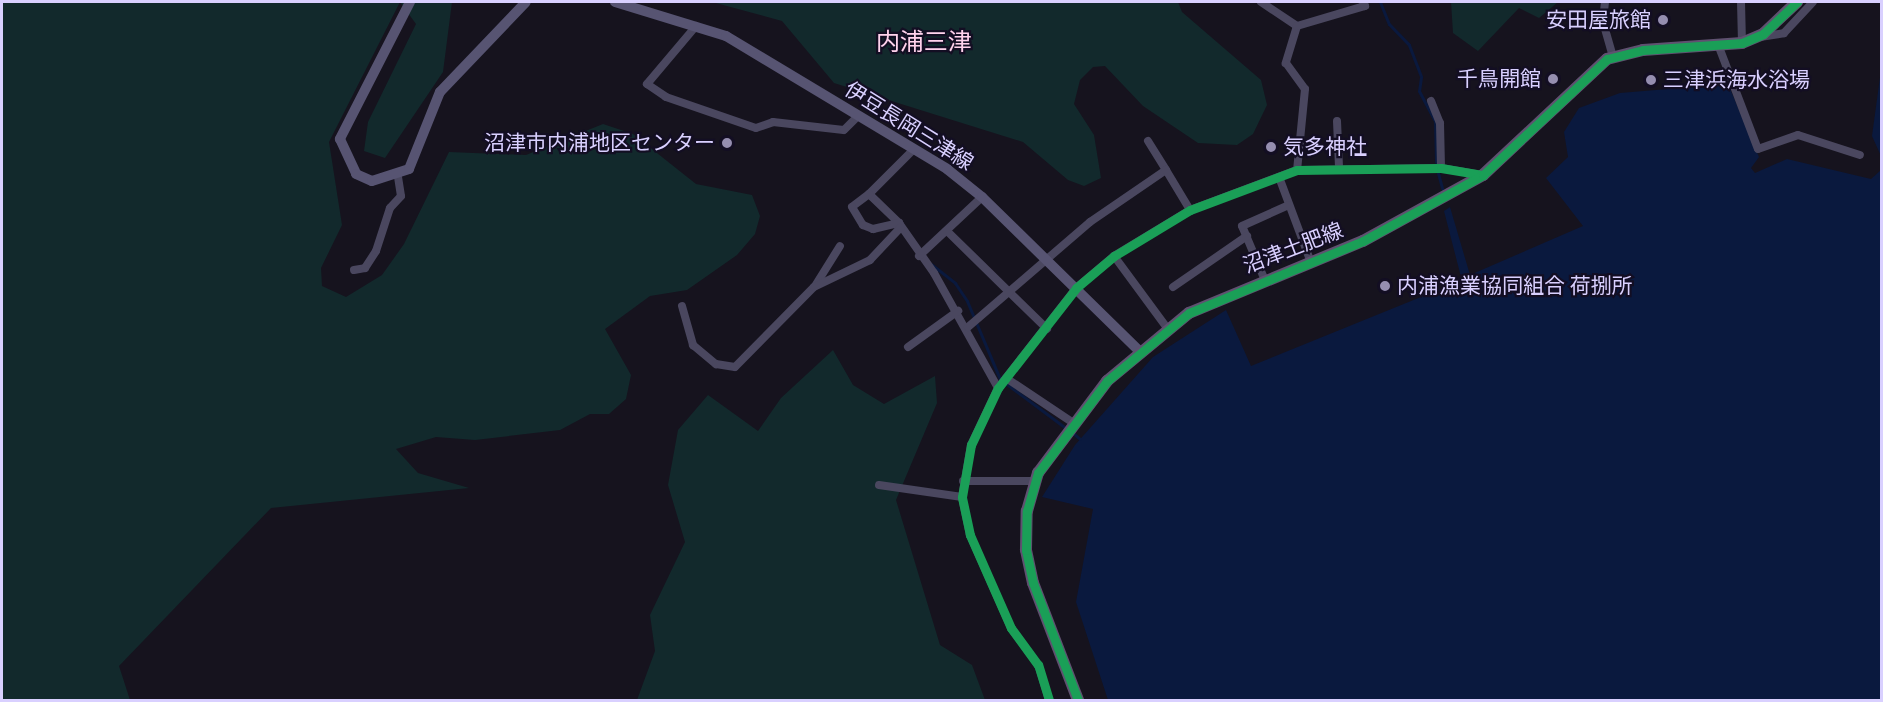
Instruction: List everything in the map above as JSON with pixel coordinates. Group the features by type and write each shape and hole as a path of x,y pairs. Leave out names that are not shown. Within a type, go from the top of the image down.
{"main road":[{"path":"410,2 340,139 356,174 372,181 398,177 409,169 440,92 526,2"},
{"name":"伊豆長岡三津線","path":"622,2 726,36 913,150 982,196 1139,351"},
{"name":"沼津土肥線","path":"1078,700 1028,564 1026,521 1035,481 1063,435 1072,422 1139,351 1167,328 1264,278 1363,241 1483,175 1594,68 1613,57 1742,43 1759,37 1797,2"}],"street":[{"path":"1261,2 1297,26"},
{"path":"1297,26 1365,6 1363,2"},
{"path":"1605,2 1603,22 1613,57"},
{"path":"1741,2 1742,43"},
{"path":"1759,37 1784,33 1813,2"},
{"path":"696,26 647,84 666,97 756,128 772,122 844,130 858,116"},
{"path":"1297,26 1286,63 1305,89 1297,170"},
{"path":"1719,47 1758,149 1798,135 1860,155"},
{"path":"1431,101 1440,123 1441,168"},
{"path":"1337,122 1339,167"},
{"path":"1148,141 1190,210"},
{"path":"900,226 873,229 863,225 852,207 869,194 913,150"},
{"path":"1048,700 1038,665 1011,628 970,535 962,497 963,481 971,445 998,388 1047,329 1076,288 1114,256 1190,210 1297,170 1339,167 1441,168 1483,175"},
{"path":"968,327 1010,295 1046,258 1166,170"},
{"path":"354,270 365,268 376,251 390,208 401,196 398,177"},
{"path":"1279,177 1310,260"},
{"path":"869,194 900,226 958,311 998,388"},
{"path":"919,256 982,196"},
{"path":"1264,278 1242,226 1289,206"},
{"path":"814,288 870,260 900,226"},
{"path":"947,231 1047,329"},
{"path":"1173,287 1247,236"},
{"path":"682,306 693,345 726,368 739,362 814,288 840,246"},
{"path":"1114,256 1167,328"},
{"path":"908,347 958,311"},
{"path":"1006,378 1072,422"},
{"path":"963,481 1035,481"},
{"path":"879,485 962,497"}],"green space":[{"path":"2,2 400,2 329,142 342,225 321,268 322,286 346,297 382,275 404,244 449,152 526,155 603,124 633,134 696,184 752,195 760,216 755,234 737,255 687,290 650,296 605,329 631,375 626,399 609,414 590,414 560,430 475,440 436,437 396,449 418,473 469,488 271,508 119,666 130,700 2,700"},
{"path":"400,2 452,2 443,72 385,158 364,151 368,122 416,24"},
{"path":"712,2 1178,2 1182,12 1261,80 1267,105 1253,134 1237,145 1198,143 1143,106 1105,66 1093,67 1080,80 1074,104 1094,135 1101,178 1084,186 1068,180 1023,142 834,83 782,21"},
{"path":"1451,2 1558,2 1539,18 1519,8 1478,51 1453,33"},
{"path":"833,350 853,385 884,404 935,376 937,403 896,500 940,645 972,665 985,700 637,700 655,651 650,615 685,542 668,485 678,430 708,395 758,431 781,398"}],"water":[{"path":"1881,70 1882,155 1881,156 1872,136"},
{"path":"1728,84 1759,157 1751,168 1755,173 1787,159 1871,179 1881,170 1881,700 1108,700 1076,602 1093,509 1042,497 1075,445 1153,357 1226,310 1251,366 1453,284 1461,277 1444,211 1450,207 1470,275 1583,226 1546,178 1568,157 1564,132 1579,108 1620,93"}],"waterway":[{"path":"1380,2 1389,24 1409,45 1421,77 1419,91 1435,121 1436,162"},
{"path":"1438,173 1442,188"},
{"path":"931,264 955,283 967,301 1000,379 1067,429"},
{"path":"1073,433 1080,439"}],"cycle path":[{"path":"1078,700 1033,583 1026,550 1027,511 1038,473 1107,381 1189,313 1363,241 1483,175 1607,59 1643,50 1742,43 1763,34 1797,2"},
{"path":"1049,700 1038,665 1011,628 970,535 962,497 971,445 998,388 1076,288 1114,256 1190,210 1297,170 1441,168 1483,175"}],"place":[{"name":"安田屋旅館","path":"1663,20"},
{"name":"千鳥開館","path":"1553,79"},
{"name":"三津浜海水浴場","path":"1651,80"},
{"name":"沼津市内浦地区センター","path":"727,143"},
{"name":"気多神社","path":"1271,147"},
{"name":"内浦漁業協同組合 荷捌所","path":"1385,286"}],"district":[{"name":"内浦三津","path":"924,42"}]}
